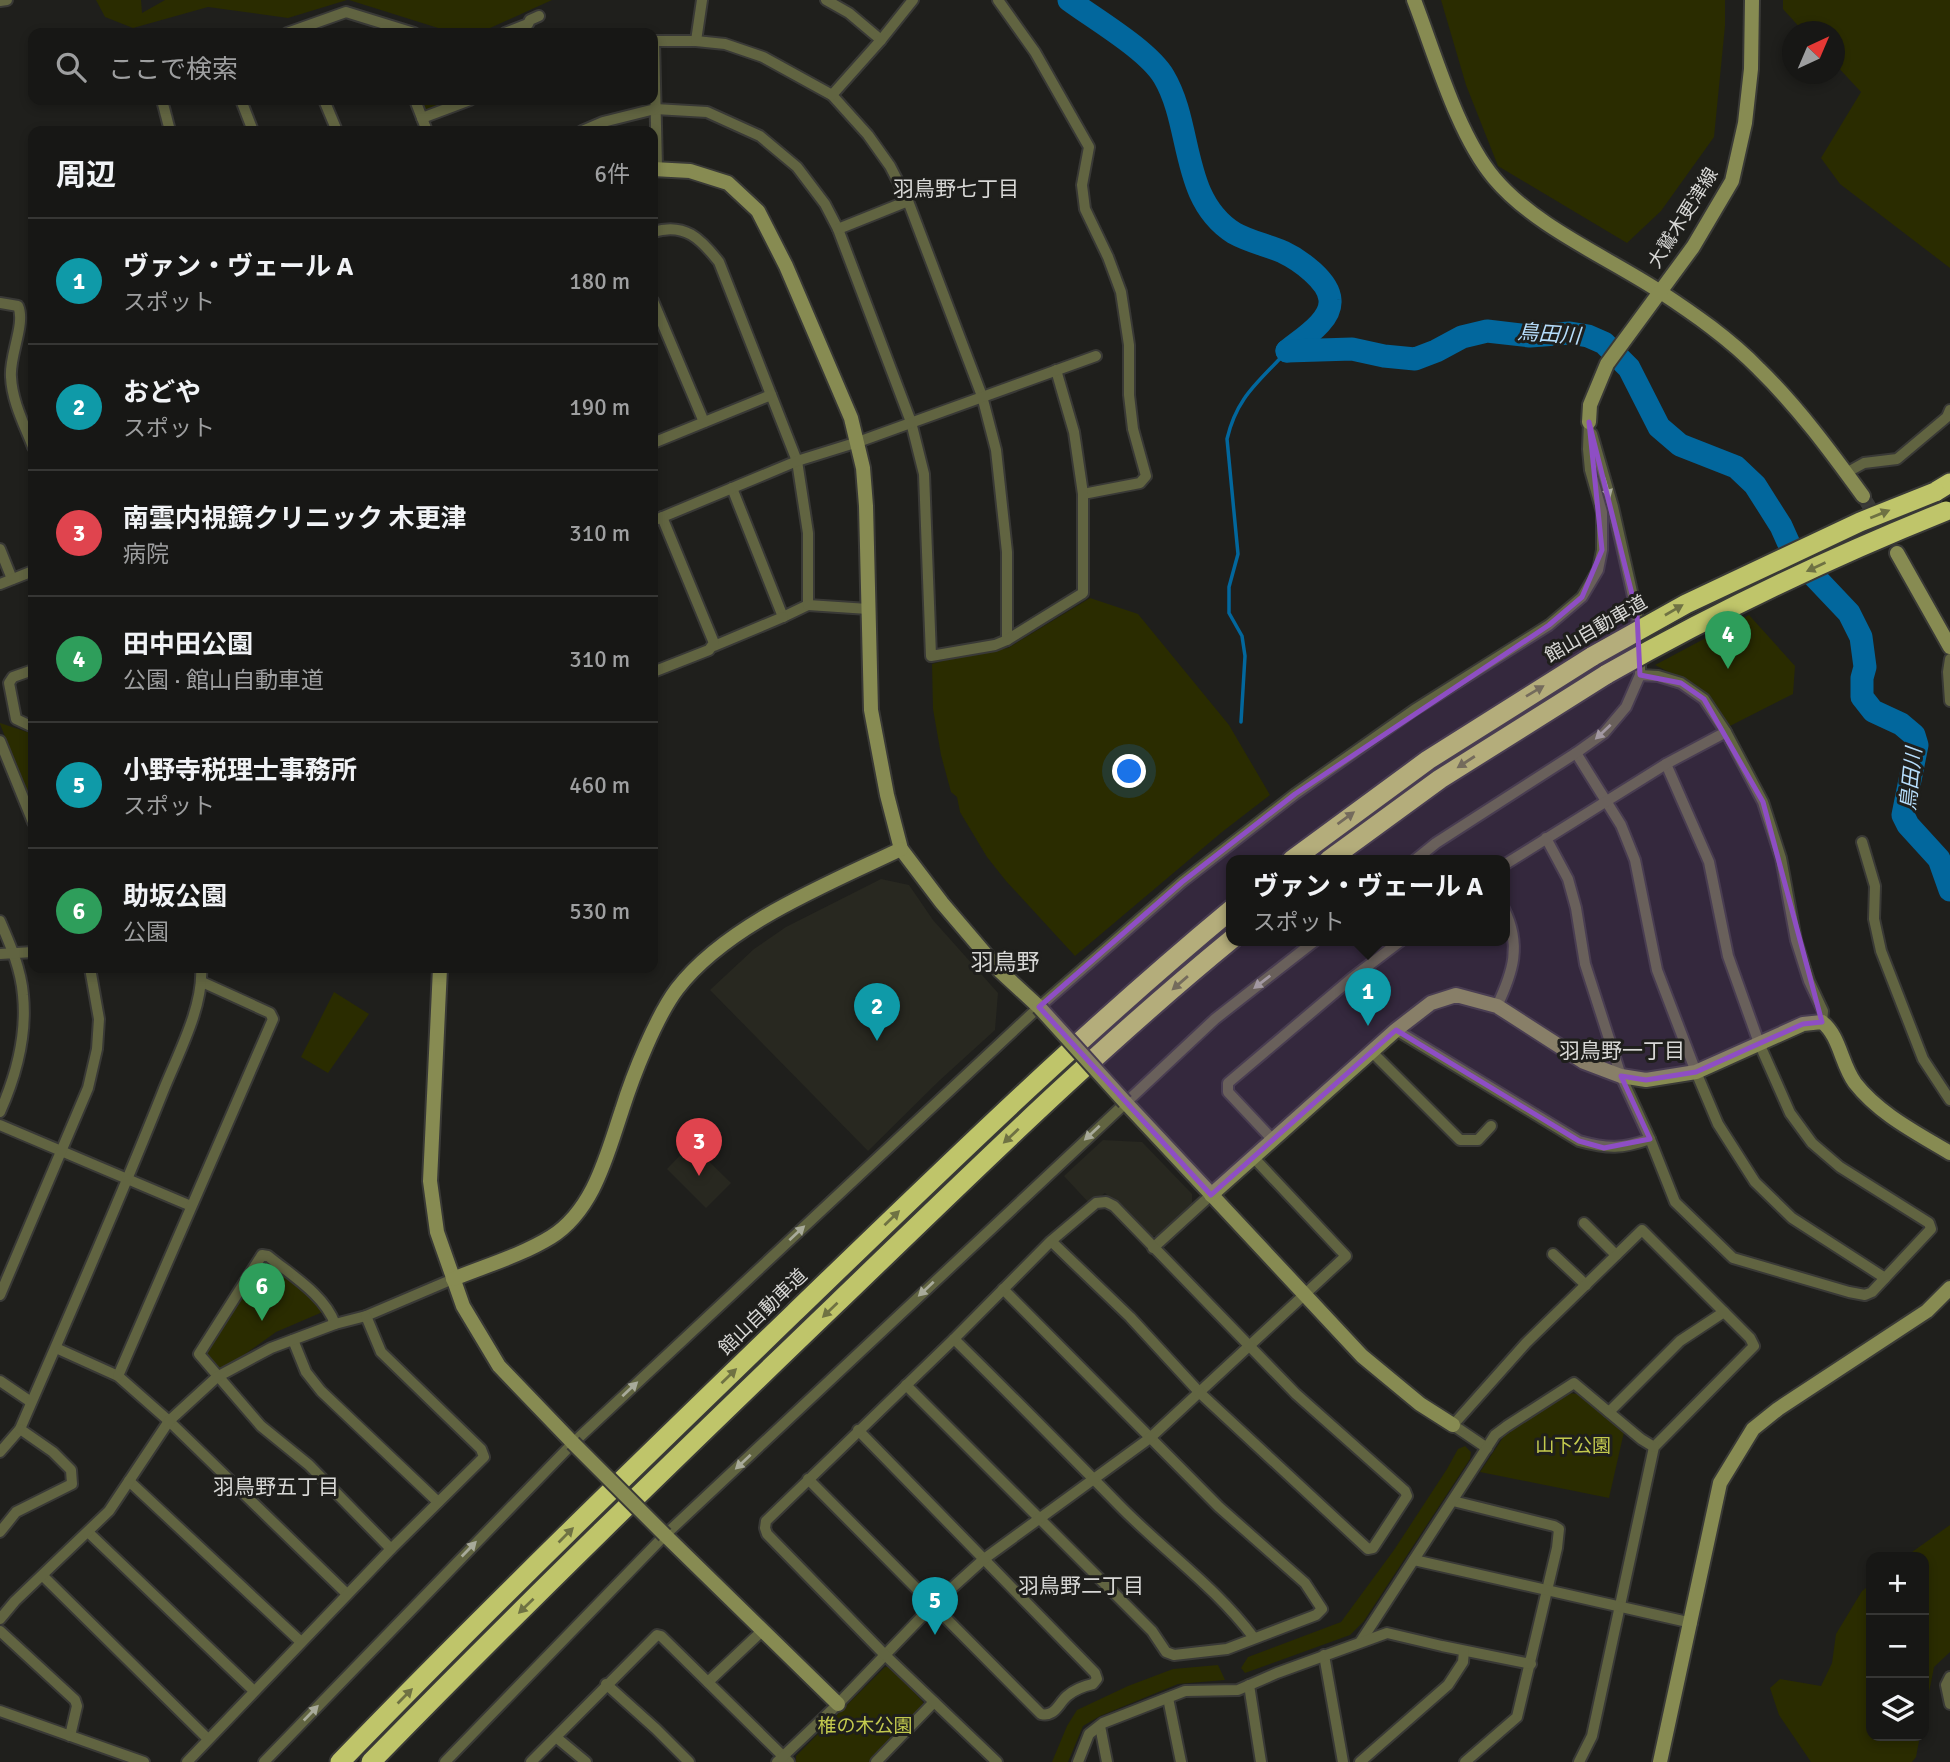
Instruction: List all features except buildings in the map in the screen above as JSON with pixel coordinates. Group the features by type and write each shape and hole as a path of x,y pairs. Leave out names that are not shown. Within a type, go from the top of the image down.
{"highway":[{"name":"館山自動車道","path":"1299,855 1427,760 1594,656 1686,604 1860,522 1945,487"},
{"path":"1336,855 1440,779 1607,674 1714,615 1868,543 1948,511"},
{"name":"館山自動車道","path":"340,1762 652,1450 981,1132 1123,1002 1226,913"},
{"path":"371,1762 497,1634 990,1156 1142,1016 1226,943"}],"street":[{"path":"0,1 7,0"},
{"path":"696,41 702,0"},
{"path":"826,0 849,13 881,40"},
{"path":"832,94 881,40 912,0"},
{"path":"998,0 1035,52 1089,146 1083,185 1085,209 1121,292 1129,345 1129,395 1133,429 1146,476 1140,484 1083,494"},
{"path":"264,1762 573,1443 1039,1007 1182,882 1295,794 1414,710 1549,625 1582,597 1598,570 1602,550 1602,512 1590,470 1588,449 1590,405 1607,364 1659,292 1532,213 1508,194 1493,177 1465,133 1414,0"},
{"name":"大鷲木更津線","path":"1752,0 1751,69 1739,157 1732,181 1693,247 1659,292 1723,337 1758,367 1783,394 1863,496"},
{"path":"304,28 346,12 386,28"},
{"path":"530,28 530,20 539,16"},
{"path":"658,41 725,44 763,57 832,94 868,135 890,166 908,201 982,396 996,450 1005,539 1007,640"},
{"path":"163,105 169,126"},
{"path":"243,105 251,126"},
{"path":"326,105 335,126"},
{"path":"417,105 425,126"},
{"path":"422,118 457,105"},
{"path":"655,105 655,126"},
{"path":"594,126 655,109 707,112 760,136 797,167 825,204 838,229 911,422 923,474 931,656 995,645 1083,593 1083,494 1074,432 1056,370"},
{"path":"658,168 690,171 728,183 758,211 791,278 851,418 863,468 866,506 871,710 887,795 901,849 942,903 1000,971 1039,1007 1362,1356 1420,1404 1487,1448"},
{"path":"838,229 908,201"},
{"path":"658,230 666,228 685,232 702,241 719,262 797,461 808,533 808,606"},
{"path":"0,303 18,306 21,313 10,361 11,380 15,401 28,434"},
{"path":"658,313 704,422"},
{"path":"658,519 797,461 858,442 1096,356"},
{"path":"658,441 771,395"},
{"path":"1846,473 1864,463 1896,459 1947,417 1950,410"},
{"path":"1421,855 1604,733 1626,708 1640,675 1637,614 1613,507 1589,422"},
{"path":"732,488 783,617"},
{"path":"658,521 713,646"},
{"path":"0,549 12,579"},
{"path":"1897,553 1950,647"},
{"path":"0,584 28,572"},
{"path":"658,670 808,606 868,608"},
{"path":"1950,659 1950,701"},
{"path":"28,672 13,677 9,683 16,719 28,725"},
{"path":"1640,675 1658,676 1681,683 1704,699 1726,732 1763,802 1781,858 1796,940 1809,981 1823,1012 1822,1022 1833,1035 1843,1065 1868,1098 1893,1118 1950,1153"},
{"path":"1510,861 1666,764 1726,732"},
{"path":"0,741 28,810"},
{"path":"1576,753 1621,825 1635,860 1657,970 1718,1124 1755,1182 1792,1218 1885,1278"},
{"path":"1546,838 1568,880 1576,908 1585,964 1621,1076 1675,1202 1733,1258 1865,1295 1872,1292 1931,1229 1928,1223 1840,1167 1812,1143 1790,1114 1759,1043 1728,956 1709,862 1666,764"},
{"path":"1861,842 1875,886 1874,919 1881,951 1923,1059 1950,1100"},
{"path":"0,1619 15,1601 109,1511 169,1421 217,1377 271,1348 335,1324 366,1316 551,1237 568,1223 582,1207 596,1182 662,1012 675,991 696,967 725,943 777,910 901,849"},
{"path":"1497,1006 1511,975 1514,953 1510,920"},
{"path":"0,921 13,953 23,994 22,1040 12,1085 0,1112"},
{"path":"445,1762 665,1535 1215,1019 1308,946"},
{"path":"1273,1140 1228,1092 1228,1083 1352,978 1394,946"},
{"path":"0,954 28,952"},
{"path":"0,1295 88,1088 97,1049 99,1019 91,973"},
{"path":"0,1452 20,1429 128,1180 190,1022 202,982 201,973"},
{"path":"440,973 430,1181 437,1232 463,1306 499,1366 665,1535 838,1704"},
{"path":"118,1376 272,1019 271,1013 202,982"},
{"path":"1153,1248 1396,1030 1431,1003 1456,995 1497,1006 1584,1062 1621,1076 1646,1080 1696,1072 1803,1024 1822,1022"},
{"path":"1396,1030 1579,1141 1604,1148 1627,1147 1650,1139"},
{"path":"1372,1052 1460,1140 1478,1140 1491,1126"},
{"path":"0,1125 191,1206"},
{"path":"531,1762 657,1635 708,1682 783,1760 933,1605 984,1559 1150,1438 1346,1256 1254,1158"},
{"path":"997,1762 885,1655 765,1528 767,1520 808,1479 954,1339 1051,1241 1096,1203 1106,1202 1114,1206 1296,1394 1405,1491 1407,1496 1373,1548 1368,1549 1200,1393 1130,1317 1051,1241"},
{"path":"1584,1223 1616,1255"},
{"path":"1453,1425 1527,1343 1642,1230 1751,1338 1754,1346 1654,1447 1592,1736 1579,1762"},
{"path":"1553,1254 1586,1285"},
{"path":"335,1324 331,1312 318,1297 268,1256 262,1255 199,1354 261,1426 309,1465 391,1549"},
{"path":"1660,1762 1720,1483 1753,1429 1799,1395 1927,1311 1950,1288"},
{"path":"906,1385 1152,1632 1166,1652 1174,1655 1227,1649 1316,1615 1322,1609 1304,1583 1219,1507 1003,1289"},
{"path":"1609,1412 1680,1341 1724,1312"},
{"path":"187,1762 346,1594 484,1457 481,1449 381,1352 366,1316"},
{"path":"954,1339 1121,1507 1233,1610 1254,1638"},
{"path":"293,1340 306,1372 321,1391 438,1502"},
{"path":"56,1348 118,1376 169,1421 346,1594"},
{"path":"0,1381 31,1402"},
{"path":"1362,1641 1495,1435 1507,1426 1574,1383 1654,1447"},
{"path":"0,1532 16,1513 72,1484 71,1470 53,1452 20,1429"},
{"path":"808,1479 1041,1714 1053,1713 1068,1695 1093,1684 1097,1679 1095,1673 858,1430"},
{"path":"129,1481 301,1642"},
{"path":"1453,1502 1555,1525 1559,1529 1531,1664 1517,1717 1465,1762"},
{"path":"88,1532 254,1690"},
{"path":"1414,1560 1692,1623"},
{"path":"43,1576 208,1739"},
{"path":"0,1631 75,1700 77,1706 70,1736"},
{"path":"708,1682 762,1631"},
{"path":"1078,1762 1089,1734 1100,1726 1185,1691 1238,1690 1387,1633 1531,1664"},
{"path":"1360,1762 1448,1685 1463,1662 1464,1651"},
{"path":"1324,1655 1343,1762"},
{"path":"1950,1677 1946,1685 1950,1704"},
{"path":"606,1684 689,1762"},
{"path":"1249,1685 1261,1762"},
{"path":"1168,1698 1181,1762"},
{"path":"876,1762 934,1702"},
{"path":"0,1711 144,1762"},
{"path":"1100,1726 1107,1762"},
{"path":"557,1738 586,1762"},
{"path":"885,1753 894,1762"}],"highlighted area":[{"path":"1589,422 1637,614 1640,675 1681,683 1704,699 1763,802 1822,1022 1803,1024 1696,1072 1646,1080 1621,1076 1650,1139 1604,1148 1579,1141 1396,1030 1211,1195 1039,1007 1182,882 1295,794 1549,625 1582,597 1602,550"}],"shaded area":[{"path":"881,879 909,885 933,920 998,993 995,1030 868,1151 710,990 754,949 786,927"},
{"path":"1103,1140 1142,1142 1192,1194 1192,1204 1157,1236 1152,1236 1105,1193 1090,1204 1064,1176"},
{"path":"691,1144 731,1183 706,1208 667,1169"}],"green space":[{"path":"96,0 141,0 142,13 165,0 347,0 288,18 208,7 133,28 105,17"},
{"path":"349,0 552,0 490,28 438,28"},
{"path":"1441,0 1725,0 1714,137 1661,211 1627,243 1498,166 1466,85"},
{"path":"1783,0 1950,0 1950,268 1840,184 1821,158 1861,92 1845,75 1845,21 1794,21 1783,9"},
{"path":"424,105 447,105 427,113"},
{"path":"1090,598 1138,614 1229,725 1270,795 1075,956 1006,881 987,857 960,812 957,797 951,792 941,755 933,709 932,664 947,657 1008,648"},
{"path":"1749,615 1795,666 1793,694 1728,727 1711,700 1698,687 1655,665"},
{"path":"0,724 28,732 28,794"},
{"path":"334,992 369,1014 328,1073 301,1057"},
{"path":"263,1259 268,1260 325,1311 276,1332 217,1374 202,1354"},
{"name":"山下公園","path":"1568,1393 1577,1394 1624,1432 1609,1498 1480,1472 1504,1436"},
{"path":"1465,1446 1471,1452 1470,1459 1364,1621 1350,1635 1245,1673 1241,1668 1248,1657 1341,1622 1394,1550 1458,1449"},
{"path":"1950,1525 1950,1652 1934,1667 1929,1692 1929,1552 1912,1552"},
{"path":"1866,1588 1866,1741 1919,1741 1916,1757 1912,1762 1811,1762 1779,1715 1770,1688 1780,1679 1821,1686 1832,1663 1836,1634"},
{"path":"1218,1665 1225,1680 1178,1684 1100,1716 1083,1726 1068,1762 1052,1762 1077,1710 1173,1669"},
{"name":"椎の木公園","path":"885,1667 891,1667 923,1702 923,1708 870,1762 796,1762 796,1756"}],"waterway":[{"name":"鳥田川","path":"1069,0 1134,46 1164,77 1180,117 1196,182 1204,201 1217,219 1234,233 1297,260 1325,286 1330,300 1326,315 1315,329 1287,351"},
{"name":"鳥田川","path":"1287,351 1352,349 1415,359 1462,337 1487,331 1530,336 1570,333 1588,336 1604,343 1629,368 1659,427 1680,445 1736,467 1755,485 1781,526 1794,555 1849,613 1861,637 1865,667 1862,697 1873,711 1901,724 1914,735 1917,745 1903,815 1908,825 1939,859 1950,890"},
{"path":"1241,722 1245,656 1242,636 1229,613 1229,587 1238,554 1227,439 1243,400 1287,351"}],"tunnel":[{"path":"1863,496 1897,553"}],"place":[{"name":"田中田公園","path":"1728,669"},
{"name":"ヴァン・ヴェール A","path":"1368,1026"},
{"name":"おどや","path":"877,1041"},
{"name":"南雲内視鏡クリニック 木更津","path":"699,1176"},
{"name":"助坂公園","path":"262,1321"},
{"name":"小野寺税理士事務所","path":"935,1635"}],"district":[{"name":"羽鳥野七丁目","path":"956,189"},
{"name":"羽鳥野","path":"1005,962"},
{"name":"羽鳥野一丁目","path":"1622,1051"},
{"name":"羽鳥野五丁目","path":"276,1487"},
{"name":"羽鳥野二丁目","path":"1081,1586"}]}
